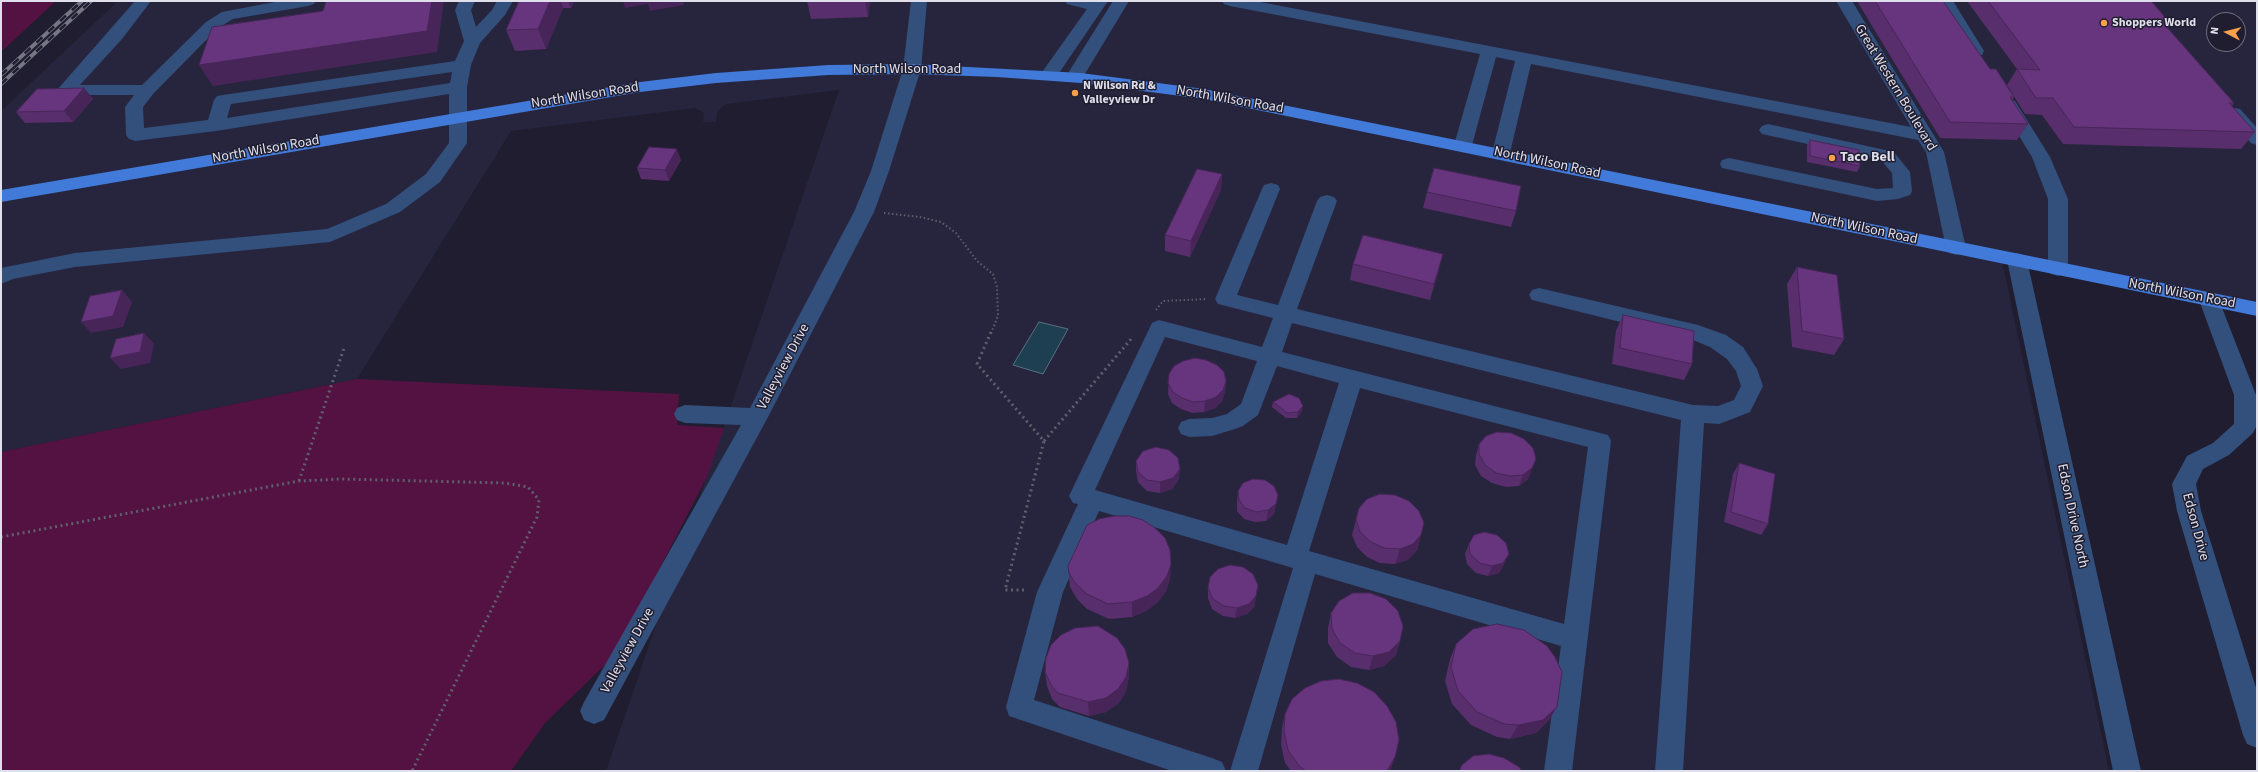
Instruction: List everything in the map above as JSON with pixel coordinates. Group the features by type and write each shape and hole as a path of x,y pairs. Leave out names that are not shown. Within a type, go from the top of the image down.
{"main road":[{"name":"North Wilson Road","path":"1,196 632,88 716,78 828,70 912,69 1049,75 1204,94 1501,153 2257,309"}],"street":[{"path":"143,1 116,35 66,90 146,90"},
{"path":"308,1 228,15 212,25 146,90 134,107 135,135 216,126 458,87"},
{"path":"467,1 463,10 472,40"},
{"path":"1,277 7,273 75,260 330,235 393,208 433,178 458,143 458,87 462,65 472,40 499,12 505,1"},
{"name":"Valleyview Drive","path":"594,711 757,417 864,212 880,171 912,69 919,1"},
{"path":"1049,75 1098,3 1073,1"},
{"path":"1074,78 1121,1"},
{"path":"1230,1 1924,135"},
{"name":"Great Western Boulevard","path":"1844,1 1935,152 1956,248"},
{"path":"1945,1 1987,69"},
{"path":"1463,146 1489,51"},
{"path":"1501,153 1524,58"},
{"path":"216,126 223,100 462,65"},
{"path":"1999,89 2041,157 2058,200 2058,269"},
{"path":"2223,100 2257,139"},
{"path":"1729,164 1876,195 1891,195 1903,191 1901,172 1887,156 1768,130"},
{"path":"1271,190 1225,299 1693,414 1719,415 1742,406 1752,386 1746,369 1734,353 1718,341 1698,333 1539,296"},
{"path":"1189,428 1212,427 1235,420 1250,409 1327,201"},
{"name":"Edson Drive North","path":"2017,260 2127,771"},
{"name":"Edson Drive","path":"2209,300 2244,395 2244,427 2221,449 2195,463 2184,484 2189,511 2257,735"},
{"path":"1558,771 1600,441 1159,328 1081,496 1574,639"},
{"path":"1244,771 1352,378"},
{"path":"685,414 757,417"},
{"path":"1669,771 1693,414"},
{"path":"1092,499 1050,592 1019,707 1212,771"}],"path":[{"path":"864,212 920,217 941,222 956,233 977,261 993,274 997,287 998,316 977,364 1044,440 1005,590 1023,589 1050,592"},
{"path":"299,481 344,348"},
{"path":"1,537 299,481 341,479 504,483 528,487 538,500 537,517 412,771"}],"shaded area":[{"path":"1,1 56,1 1,52"},
{"path":"118,1 2257,1 2257,306 2001,256 2109,771 606,771 839,90 726,104 717,112 716,122 703,122 704,113 695,108 511,131 357,379 1,452 1,111"},
{"path":"357,379 679,394 677,425 724,428 707,477 614,656 545,723 511,771 1,771 1,452"}],"water":[{"path":"1039,322 1068,329 1043,374 1013,365"}],"building":[{"path":"326,1 432,1 427,31 199,65 212,27 323,11"},
{"path":"519,1 550,1 538,29 506,30"},
{"path":"1875,1 1943,1 1990,69 1996,69 2014,97 2010,97 2028,124 1950,122"},
{"path":"1988,1 2151,1 2171,24 2163,23 2234,103 2229,103 2255,132 2074,127 2053,98 2036,98 2017,69 2040,70"},
{"path":"84,88 64,111 16,112 37,89"},
{"path":"1810,140 1859,150 1860,166 1810,156"},
{"path":"649,147 677,149 665,170 637,168"},
{"path":"1434,168 1521,186 1516,211 1427,192"},
{"path":"1197,169 1222,174 1191,241 1165,235"},
{"path":"1363,235 1443,254 1434,284 1353,264"},
{"path":"1797,267 1837,275 1844,339 1802,331"},
{"path":"122,290 113,316 81,322 90,296"},
{"path":"1623,315 1694,331 1692,364 1620,348"},
{"path":"144,333 140,352 110,358 116,339"},
{"path":"1195,358 1206,360 1217,365 1224,372 1226,381 1223,390 1216,397 1205,401 1193,402 1182,398 1173,392 1168,383 1169,374 1174,366 1183,361"},
{"path":"1289,394 1299,398 1303,406 1298,412 1287,413 1273,402"},
{"path":"1497,432 1511,433 1524,439 1533,448 1536,459 1532,468 1523,475 1510,476 1496,473 1485,465 1479,454 1479,444 1486,436"},
{"path":"1156,447 1169,450 1178,458 1180,469 1173,478 1160,482 1147,480 1138,472 1136,461 1143,451"},
{"path":"1739,463 1775,474 1768,524 1731,512"},
{"path":"1253,479 1265,480 1274,486 1278,495 1276,504 1268,510 1256,512 1245,508 1239,500 1238,491 1243,483"},
{"path":"1380,494 1395,495 1409,501 1419,511 1424,523 1421,535 1413,544 1400,549 1384,548 1371,542 1360,532 1356,519 1359,508 1367,499"},
{"path":"1114,516 1129,516 1143,520 1155,528 1165,538 1170,550 1171,564 1167,576 1158,588 1147,596 1132,602 1108,604 1087,594 1076,584 1069,573 1068,566 1087,525 1099,519"},
{"path":"1484,532 1497,535 1506,543 1509,554 1503,563 1492,566 1480,563 1470,554 1469,544 1474,535"},
{"path":"1230,565 1243,567 1253,574 1258,585 1256,596 1249,604 1237,608 1224,606 1213,599 1208,588 1210,577 1218,569"},
{"path":"1353,593 1370,593 1386,599 1398,611 1403,626 1400,641 1389,652 1373,656 1355,653 1340,643 1332,629 1331,613 1339,601"},
{"path":"1497,624 1524,630 1547,646 1555,657 1562,672 1557,707 1543,720 1518,725 1504,724 1477,712 1458,691 1451,667 1456,644 1473,629"},
{"path":"1098,626 1117,638 1125,649 1129,663 1126,677 1118,689 1106,698 1088,702 1058,693 1051,685 1045,672 1046,658 1051,645 1061,635 1075,628"},
{"path":"1339,679 1357,683 1374,692 1387,706 1396,722 1399,740 1395,757 1387,771 1306,771 1299,766 1288,750 1284,732 1285,714 1292,699 1305,688 1321,681"},
{"path":"1489,754 1504,758 1519,767 1522,771 1459,771 1462,765 1473,756"}],"railway":[{"path":"1,75 82,1"},
{"path":"1,84 91,1"}],"place":[{"name":"Shoppers World","path":"2104,23"},
{"name":"N Wilson Rd & Valleyview Dr","path":"1075,93"},
{"name":"Taco Bell","path":"1832,158"}]}
